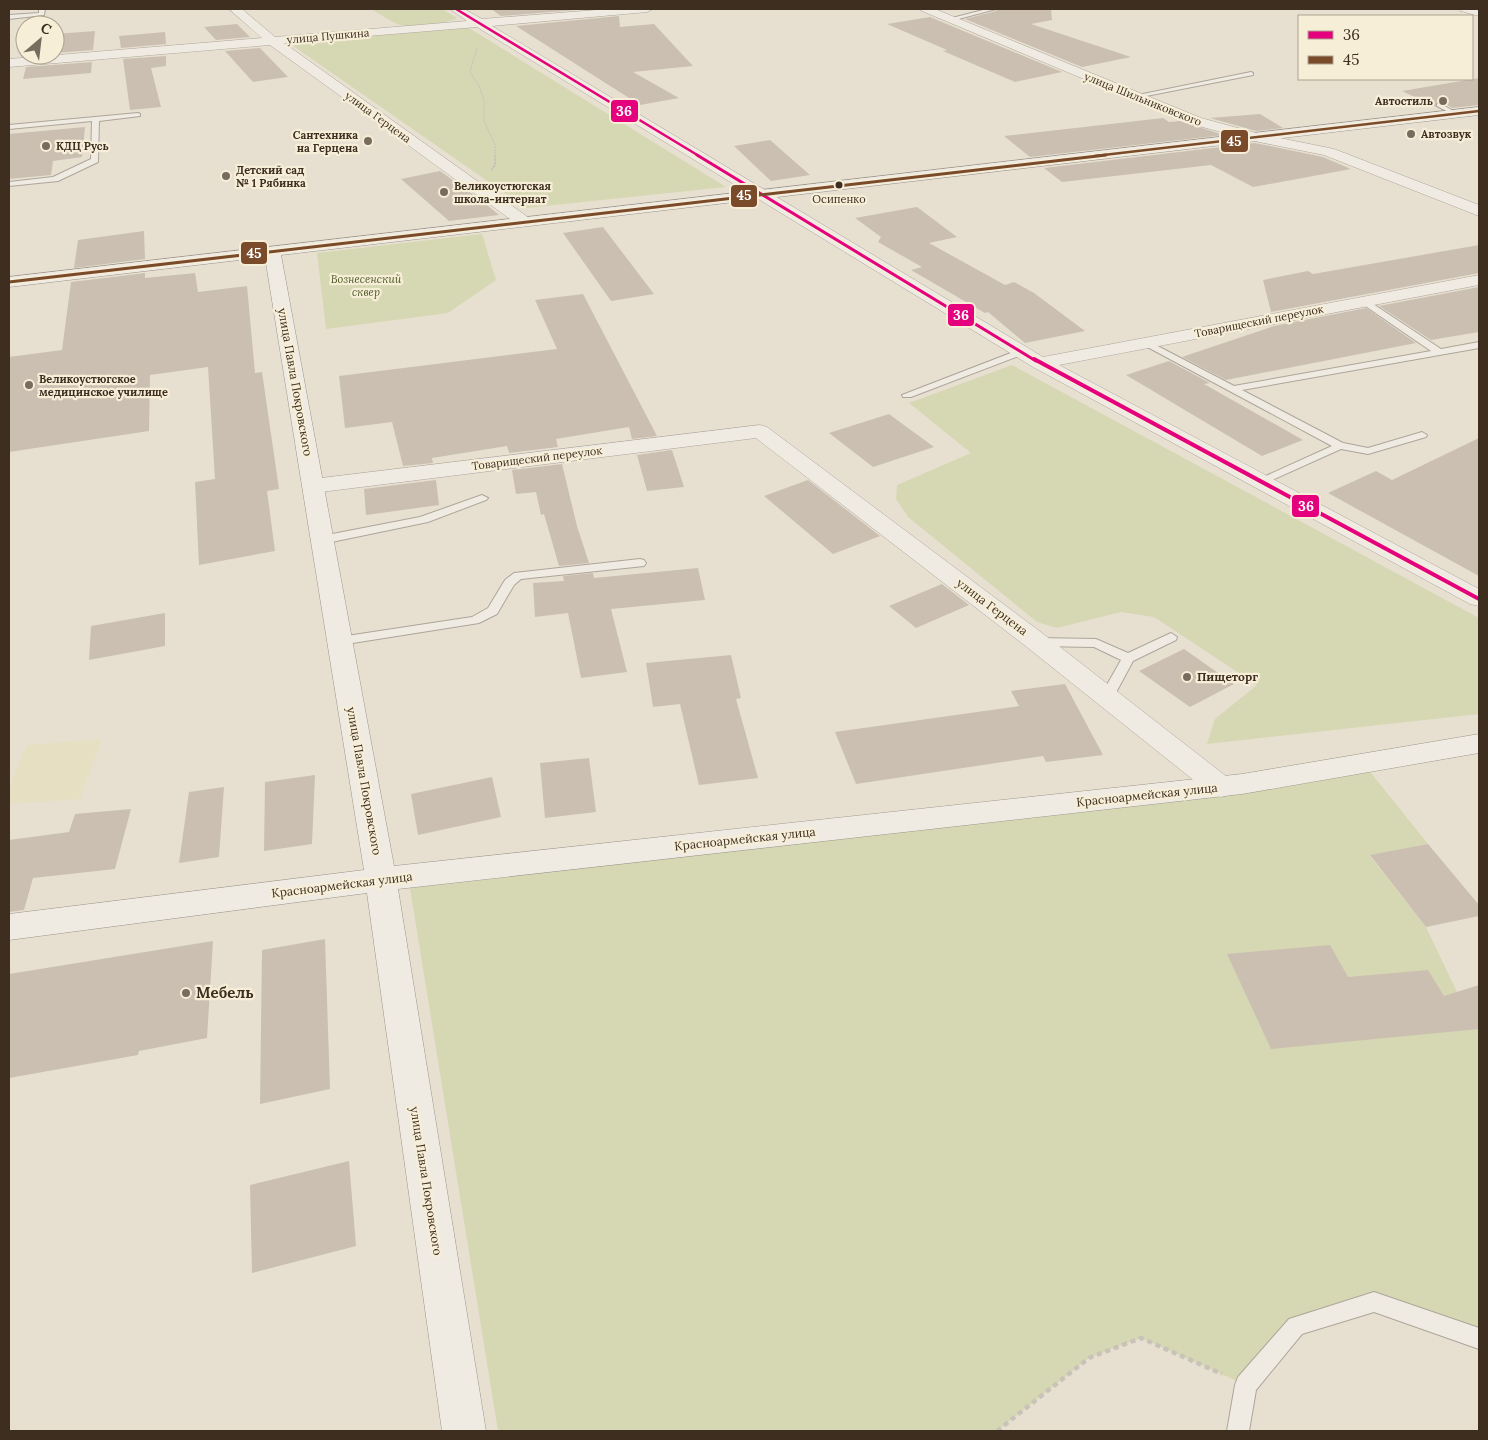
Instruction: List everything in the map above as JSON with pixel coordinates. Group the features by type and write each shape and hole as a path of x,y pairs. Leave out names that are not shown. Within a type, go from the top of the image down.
{"street":[{"name":"улица Герцена","path":"235,9 273,41 523,221"},
{"path":"456,9 758,194 1040,363 1479,599"},
{"name":"улица Пушкина","path":"9,63 482,25 646,9"},
{"name":"улица Шильниковского","path":"926,9 1196,121 1259,138 1329,152 1479,211"},
{"path":"1465,9 1479,13"},
{"path":"9,282 1479,111"},
{"name":"улица Павла Покровского","path":"272,251 380,880 464,1431"},
{"name":"Товарищеский переулок","path":"1040,363 1479,280"},
{"name":"улица Герцена","path":"760,431 1038,642 1221,787"},
{"name":"Товарищеский переулок","path":"313,486 760,431"},
{"name":"Красноармейская улица","path":"9,927 380,880 1221,787 1477,745"}],"lane":[{"path":"9,17 42,14 42,9"},
{"path":"951,19 993,9"},
{"path":"1136,96 1251,74"},
{"path":"1439,105 1454,113"},
{"path":"9,127 138,115"},
{"path":"9,184 55,179 95,160 96,119"},
{"path":"1364,301 1440,352"},
{"path":"1145,343 1340,446 1368,451 1422,435"},
{"path":"1233,389 1479,345"},
{"path":"908,395 1021,352"},
{"path":"1261,482 1340,446"},
{"path":"322,540 438,515 482,498"},
{"path":"340,642 475,620 493,611 509,583 518,576 640,563"},
{"path":"1107,697 1128,658 1171,637"},
{"path":"1038,642 1096,643 1128,658"},
{"path":"1238,1431 1246,1385 1296,1326 1374,1302 1467,1333 1479,1340"}],"path":[{"path":"476,187 495,165 494,145 484,121 484,100 479,86 470,72 473,58 478,50 475,41 482,25"},
{"path":"997,1431 1089,1358 1141,1338 1246,1385"}],"shaded area":[{"path":"102,739 80,799 9,804 9,787 27,745"}],"green space":[{"path":"371,9 442,9 457,18 431,25 403,26 390,21"},
{"path":"469,28 726,187 526,208 289,43"},
{"name":"Вознесенский сквер","path":"482,234 496,280 448,313 326,329 317,253"},
{"path":"1012,365 1479,618 1479,714 1207,744 1215,719 1257,685 1154,617 1121,612 1057,628 1037,622 908,517 896,499 897,485 971,453 909,403"},
{"path":"1363,763 1428,844 1370,856 1426,927 1457,992 1479,1017 1479,1339 1467,1333 1374,1302 1296,1326 1246,1385 1141,1338 1089,1358 997,1431 498,1431 408,876"}],"building":[{"path":"491,9 588,9 501,16"},
{"path":"998,9 1051,9 1052,20 1031,24 1131,57 1082,67 965,19"},
{"path":"619,16 620,27 654,24 693,66 633,72 679,98 640,105 516,26"},
{"path":"930,17 1062,72 1015,82 887,24"},
{"path":"237,24 250,37 216,40 204,27"},
{"path":"95,31 93,50 65,52 65,33"},
{"path":"165,32 166,44 121,48 119,36"},
{"path":"260,48 288,77 253,82 225,51"},
{"path":"166,56 166,66 151,68 161,107 130,110 123,59"},
{"path":"92,62 91,73 23,79 26,67"},
{"path":"1479,78 1479,105 1452,108 1442,102 1437,102 1436,107 1402,91 1473,80"},
{"path":"1260,114 1283,128 1256,131 1210,118"},
{"path":"1163,118 1169,122 1180,121 1224,135 1030,157 1004,136"},
{"name":"КДЦ Русь","path":"85,127 82,157 53,161 51,175 9,179 9,134"},
{"path":"770,140 810,175 771,181 734,146"},
{"path":"1255,143 1323,157 1351,169 1253,187 1211,165 1062,182 1044,168"},
{"path":"440,171 499,215 449,221 401,179"},
{"path":"917,207 957,237 929,243 1005,285 1014,282 1034,293 1085,331 1025,343 988,312 985,313 911,270 922,267 878,242 881,237 855,218"},
{"path":"603,227 654,294 611,301 563,233"},
{"path":"144,231 145,259 74,268 78,240"},
{"path":"1479,245 1479,273 1271,312 1263,280 1308,271 1313,274"},
{"path":"145,273 145,278 195,273 198,292 247,286 255,373 262,372 279,489 267,491 275,551 199,565 195,482 215,479 208,367 150,375 149,431 9,452 9,357 62,350 71,282"},
{"path":"1479,287 1479,332 1431,340 1379,306"},
{"path":"583,294 657,436 632,439 629,427 556,439 558,447 509,453 507,446 432,458 433,463 403,466 392,422 345,428 339,376 557,349 535,300"},
{"path":"1366,308 1416,343 1226,380 1182,357 1274,326"},
{"path":"1169,361 1210,383 1204,384 1303,440 1262,456 1126,375"},
{"path":"889,414 934,447 873,467 829,433"},
{"path":"1479,438 1479,576 1328,493 1376,471 1392,480"},
{"path":"672,450 684,487 647,491 637,455"},
{"path":"562,464 577,526 589,563 559,566 544,514 541,515 536,492 516,494 512,470"},
{"path":"436,480 439,505 366,515 364,489"},
{"path":"808,480 880,536 833,554 764,496"},
{"path":"698,568 705,600 611,609 627,672 581,678 568,613 535,617 533,583 564,581 563,576 593,573 594,578"},
{"path":"942,584 969,605 916,628 889,606"},
{"path":"165,613 165,646 89,660 91,626"},
{"name":"Пищеторг","path":"1184,649 1234,684 1190,707 1139,671"},
{"path":"731,655 741,698 736,699 758,778 699,785 680,704 653,707 646,663"},
{"path":"1065,684 1103,755 1046,762 1043,756 856,784 835,732 1019,706 1011,691"},
{"path":"589,758 596,812 545,818 540,763"},
{"path":"315,775 312,844 264,851 265,782"},
{"path":"492,777 501,817 418,835 411,794"},
{"path":"224,787 219,857 179,863 189,792"},
{"path":"131,809 115,869 33,878 24,910 9,912 9,840 69,832 75,814"},
{"path":"1428,844 1479,905 1479,916 1426,927 1370,855"},
{"path":"325,939 330,1089 260,1104 262,950"},
{"path":"213,941 207,1038 139,1051 138,1055 9,1078 9,974"},
{"path":"1330,945 1348,977 1428,970 1444,996 1479,985 1479,1029 1271,1049 1227,954"},
{"path":"349,1161 356,1246 252,1273 250,1185"}],"transit line":[{"name":"36","path":"456,9 1040,363 1479,599"},
{"name":"45","path":"9,282 1479,111"}],"place":[{"name":"Автостиль","path":"1443,101"},
{"name":"Автозвук","path":"1411,134"},
{"name":"Сантехника на Герцена","path":"368,141"},
{"name":"КДЦ Русь","path":"46,146"},
{"name":"Детский сад № 1 Рябинка","path":"226,176"},
{"name":"Осипенко","path":"839,185"},
{"name":"Великоустюгская школа-интернат","path":"444,192"},
{"name":"Великоустюгское медицинское училище","path":"29,385"},
{"name":"Пищеторг","path":"1187,677"},
{"name":"Мебель","path":"186,993"}]}
